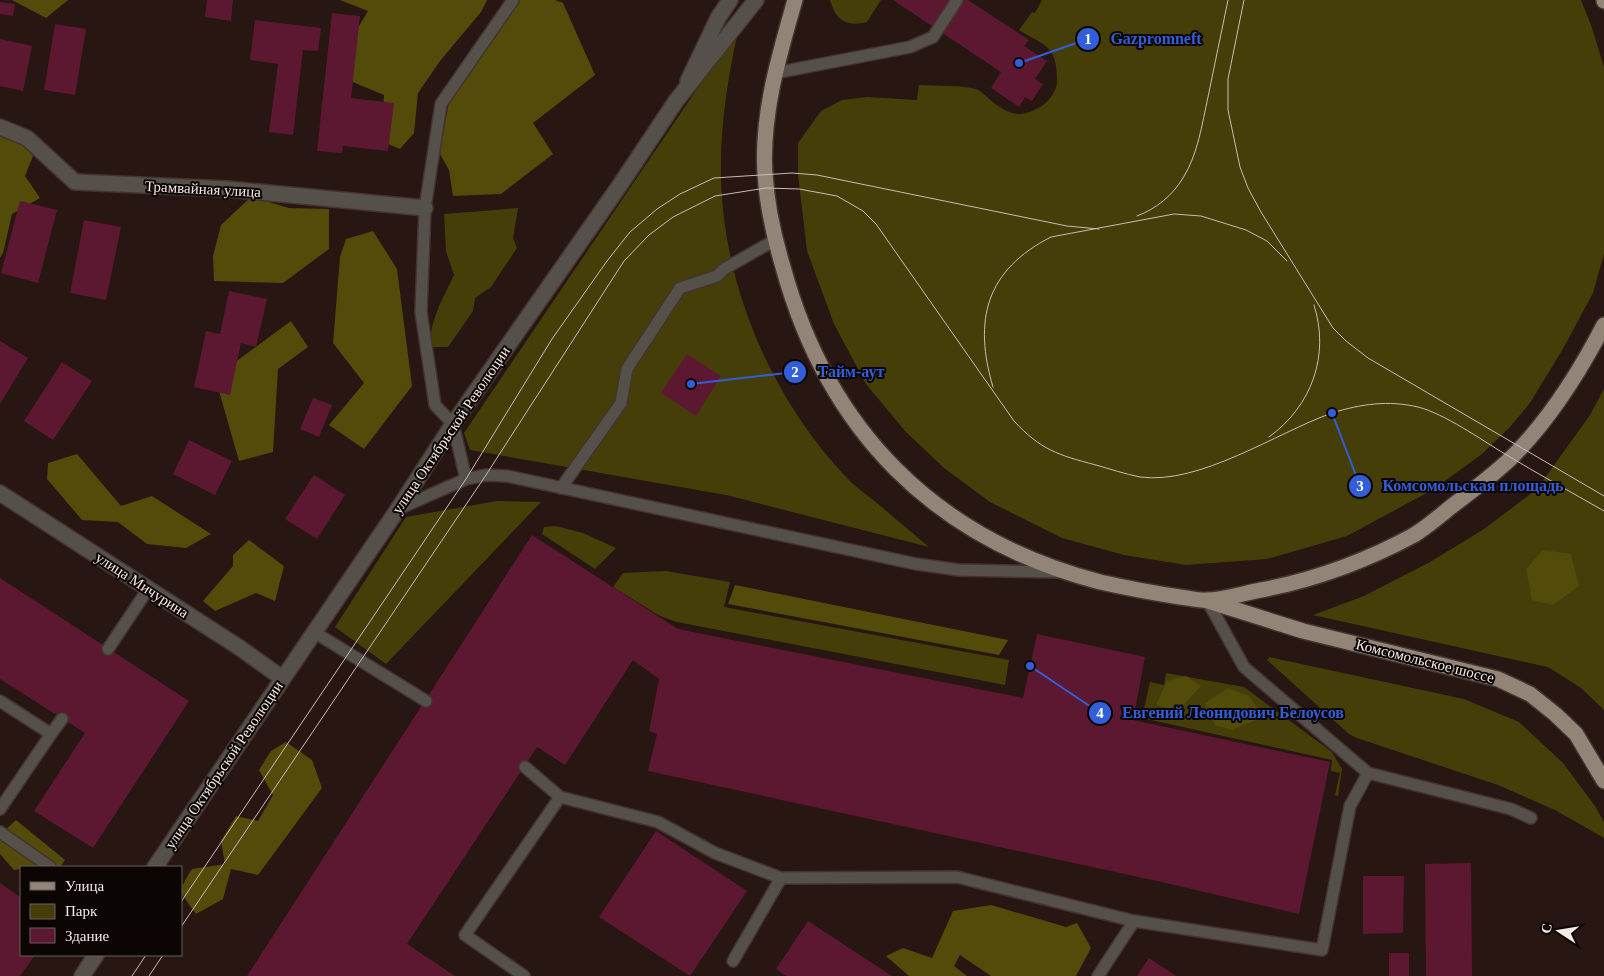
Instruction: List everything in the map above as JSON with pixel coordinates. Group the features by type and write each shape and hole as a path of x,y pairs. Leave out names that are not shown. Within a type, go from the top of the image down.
{"main road":[{"path":"795,0 774,73 769,100 765,174 775,240 789,292 807,338 828,381 862,433 904,479 946,513 996,543 1064,572 1129,589 1207,600 1287,585 1350,565 1417,533 1511,458 1562,397 1604,325"},
{"name":"Комсомольское шоссе","path":"1207,600 1303,631 1498,679 1530,694 1576,734 1604,781"}],"street":[{"path":"684,89 718,18 730,0"},
{"name":"улица Октябрьской Революции","path":"156,866 398,509 453,424 615,193 684,89 756,0"},
{"name":"Трамвайная улица","path":"0,127 27,138 75,182 228,189 425,208"},
{"name":"улица Мичурина","path":"0,493 240,648 282,678"},
{"path":"82,976 95,956"}],"lane":[{"path":"466,479 453,424 435,405 421,312 425,208 441,104 513,0"},
{"path":"774,73 910,47 933,37 957,0"},
{"path":"561,488 621,403 627,369 680,288 717,276 724,269 775,240"},
{"path":"398,509 466,479 486,475 507,476 916,564 959,570 1064,572"},
{"path":"108,649 148,589"},
{"path":"1207,600 1244,667 1368,773 1510,809 1530,818"},
{"path":"314,632 426,701"},
{"path":"0,701 51,734"},
{"path":"0,809 62,719"},
{"path":"525,767 560,797 658,822 715,853 781,878 957,877 1134,920 1322,950 1350,806 1368,773"},
{"path":"524,976 465,935 560,797"},
{"path":"0,832 49,866"},
{"path":"734,961 781,878"},
{"path":"1098,976 1134,920"}],"green space":[{"path":"830,0 881,0 867,22 853,24 839,18"},
{"path":"1042,0 1581,0 1604,67 1604,254 1593,293 1564,347 1530,403 1510,427 1482,454 1434,489 1347,536 1267,559 1186,565 1124,555 1062,538 990,502 944,468 905,431 866,384 834,324 807,251 798,175 798,143 821,111 842,100 867,97 917,100 919,85 956,86 976,89 995,104 1014,114 1028,113 1035,110 1043,105 1055,91 1057,83 1055,59 1042,43 1019,30 1032,12 1035,13"},
{"path":"739,27 726,101 722,138 721,176 724,218 731,260 742,301 776,380 798,416 823,451 851,482 929,547 726,495 470,450 464,433"},
{"path":"518,208 513,238 517,248 491,287 475,298 473,311 448,347 431,347 434,319 454,275 446,251 444,214"},
{"path":"1604,389 1604,710 1581,688 1548,667 1313,615 1364,596 1430,562 1484,529 1537,489 1590,415"},
{"path":"497,501 541,502 386,664 335,627 406,517"},
{"path":"556,526 583,533 616,548 595,569 542,534 544,527"},
{"path":"666,571 730,582 724,607 1009,660 1005,685 677,622 660,616 613,587 623,573"},
{"path":"1269,657 1464,699 1519,722 1563,763 1595,806 1604,822 1604,838 1555,810 1498,785 1349,734 1267,660"},
{"path":"1166,673 1244,687 1332,752 1342,769 1338,796 1335,795 1340,773 1331,771 1332,760 1142,718 1150,682 1164,685"}],"shaded area":[{"path":"12,0 68,0 46,18"},
{"path":"340,0 487,0 481,12 440,61 418,93 414,133 400,149 381,141 384,95 348,80 346,48 368,11"},
{"path":"520,0 555,0 563,3 595,75 533,123 553,154 501,194 453,196 449,170 439,152 451,93 478,61"},
{"path":"0,130 15,136 33,156 25,176 40,198 12,214 3,253 0,258"},
{"path":"251,197 289,208 329,209 329,249 283,283 214,281 213,256 221,225"},
{"path":"373,231 397,269 412,386 364,449 329,425 364,383 333,343 340,257 346,239"},
{"path":"291,321 308,347 278,369 273,452 239,461 215,377"},
{"path":"77,454 121,506 152,496 211,534 186,548 147,544 118,522 82,520 47,479 48,463"},
{"path":"249,540 284,566 275,601 256,593 215,611 203,601 233,566 233,555"},
{"path":"1543,550 1571,554 1579,586 1553,605 1532,600 1526,569"},
{"path":"735,585 1008,640 999,655 728,604"},
{"path":"1186,676 1201,686 1178,711 1156,705 1167,681"},
{"path":"1228,688 1249,696 1264,717 1231,730 1215,725 1205,703"},
{"path":"286,742 312,760 322,788 258,875 231,869 223,899 196,914 183,896 182,888 184,883 192,869 225,864 221,841 236,816 258,821 273,795 259,770 271,751"},
{"path":"16,820 65,860 61,866 20,866 20,869 14,870 0,854 0,835"},
{"path":"991,905 1066,927 1077,923 1091,948 1076,976 991,976 960,955 954,966 967,976 909,976 886,956 903,948 932,958 953,911"}],"building":[{"path":"207,0 233,0 231,21 205,17"},
{"path":"893,0 968,0 1029,40 1024,46 1047,61 1035,79 1043,84 1032,101 1025,97 1019,107 991,88 1001,72"},
{"path":"0,2 15,4 13,16 0,14"},
{"path":"332,13 360,16 351,98 394,103 388,151 343,146 342,153 317,151"},
{"path":"255,20 321,28 318,51 303,50 293,135 269,132 278,64 250,60"},
{"path":"55,24 86,29 75,95 44,90"},
{"path":"0,39 32,46 23,91 0,86"},
{"path":"20,201 57,210 38,283 1,273"},
{"path":"84,220 121,227 106,300 70,293"},
{"path":"229,291 267,299 256,347 241,343 230,395 194,387 206,331 220,334"},
{"path":"0,341 28,358 0,404"},
{"path":"687,354 721,376 696,416 661,393"},
{"path":"62,362 92,381 53,440 24,421"},
{"path":"313,398 332,405 319,437 300,429"},
{"path":"189,440 232,461 215,495 173,474"},
{"path":"314,475 345,495 317,539 285,519"},
{"path":"532,535 678,629 1023,698 1037,634 1145,657 1133,720 1330,762 1299,914 1157,881 648,771 657,734 649,731 659,679 633,660 565,765 537,747 407,944 455,976 247,976"},
{"path":"0,578 189,701 93,848 34,811 85,733 0,679"},
{"path":"656,831 747,891 690,976 599,917"},
{"path":"1471,863 1472,976 1426,976 1425,864"},
{"path":"1363,876 1404,876 1403,933 1363,934"},
{"path":"0,883 20,897 20,956 34,956 20,976 0,976"},
{"path":"808,921 892,976 786,976 776,969"},
{"path":"1389,953 1409,953 1409,976 1389,976"},
{"path":"1149,958 1176,976 1137,976"}],"tram line":[{"path":"1137,216 1151,210 1169,196 1188,169 1196,149 1201,128 1228,0"},
{"path":"1244,0 1228,79 1228,110 1240,167 1248,188 1261,212 1333,328 1368,358 1604,496"},
{"path":"182,901 466,479 552,339 607,261 630,232 657,209 680,194 714,178 792,173 817,175 1067,226 1099,229"},
{"path":"182,926 486,475 624,261 649,235 673,217 715,196 766,188 799,189 837,196 863,211 876,224 1014,421 1033,439 1060,454 1134,476 1163,477 1212,466 1332,413 1364,405 1385,403 1407,405 1428,410 1451,421 1604,511"},
{"path":"993,387 984,340 985,319 990,299 999,281 1012,265 1029,250 1051,237 1174,214 1201,216 1246,230 1267,241 1287,261"},
{"path":"1269,437 1296,410 1314,378 1320,342 1314,305"},
{"path":"132,976 145,956"},
{"path":"149,976 162,956"}],"place":[{"name":"Gazpromneft","path":"1019,63"},
{"name":"Тайм-аут","path":"691,384"},
{"name":"Комсомольская площадь","path":"1332,413"},
{"name":"Евгений Леонидович Белоусов","path":"1030,666"}]}
